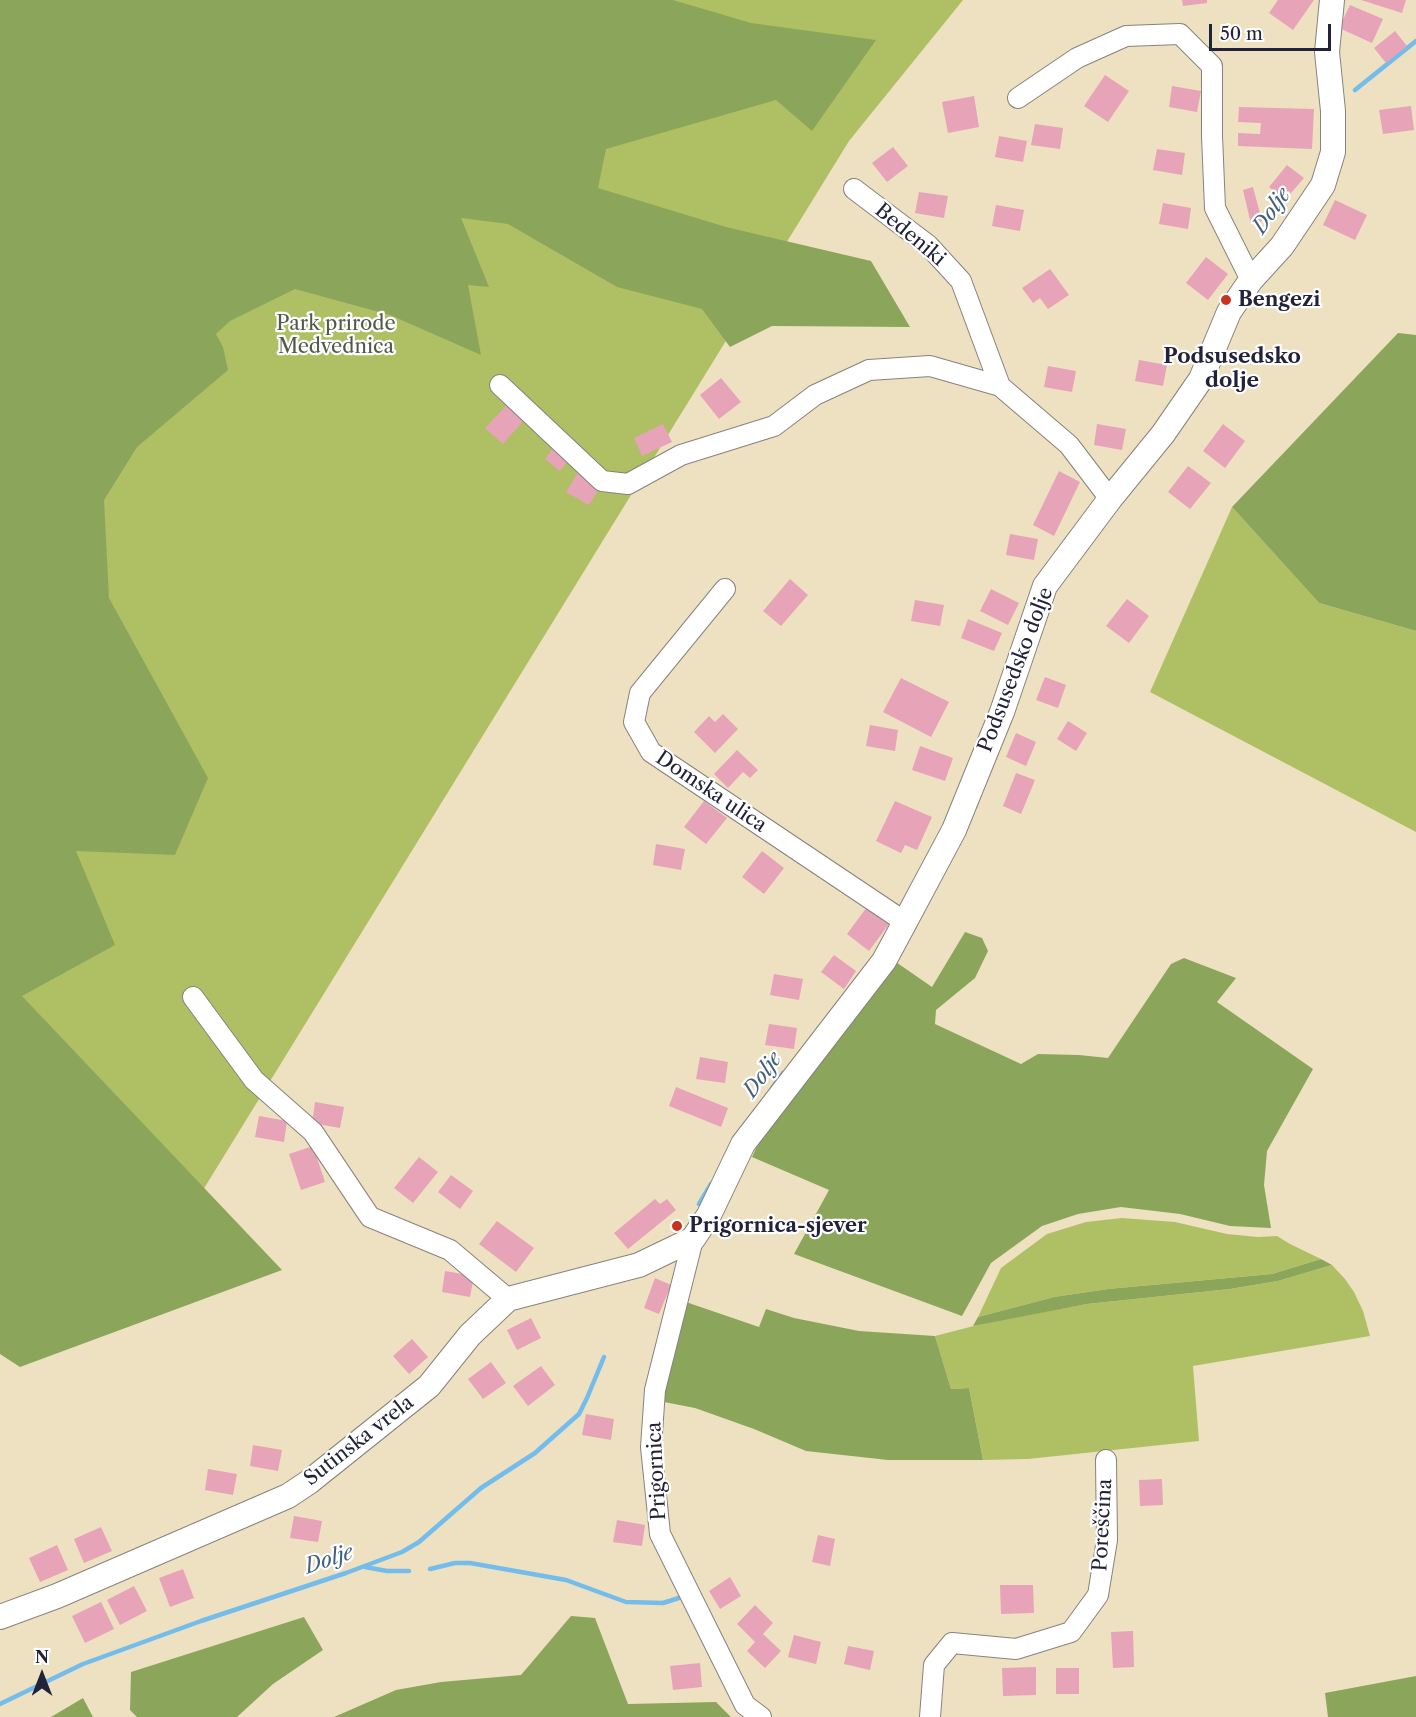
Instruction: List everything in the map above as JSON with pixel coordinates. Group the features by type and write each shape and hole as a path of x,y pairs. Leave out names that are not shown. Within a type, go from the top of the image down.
{"street":[{"name":"Podsusedsko dolje","path":"693,1239 709,1215 743,1144 884,961 954,830 1002,712 1045,586 1110,499 1163,434 1201,379 1228,312 1251,280 1282,246 1323,185 1333,152 1333,111 1327,52 1332,0"},
{"path":"1018,98 1077,58 1126,36 1180,34 1212,66 1215,208 1251,280"},
{"name":"Bedeniki","path":"854,189 928,245 961,281 1000,386"},
{"path":"500,385 602,481 628,484 681,455 774,426 815,394 868,370 930,366 1000,386 1069,445 1110,499"},
{"name":"Domska ulica","path":"725,590 640,693 634,722 651,752 905,922"},
{"path":"193,997 254,1080 313,1132 370,1217 450,1250 508,1299"},
{"name":"Sutinska vrela","path":"0,1617 57,1596 288,1496 309,1482 429,1386 470,1335 508,1299 639,1265 693,1239"},
{"name":"Prigornica","path":"693,1239 655,1390 651,1447 660,1534 745,1705 761,1717"},
{"name":"Poreščina","path":"930,1717 934,1665 952,1643 1016,1648 1071,1632 1098,1595 1107,1540 1106,1460"}],"green space":[{"name":"Park prirode Medvednica","path":"0,0 963,0 849,141 187,1216 0,1323"},
{"path":"0,0 673,0 751,23 876,40 812,131 776,100 606,149 598,188 726,227 871,261 910,327 772,326 730,347 702,309 617,287 508,224 461,218 489,287 468,285 481,355 390,315 295,289 230,321 216,334 223,347 228,370 137,447 104,500 109,598 208,778 175,855 76,851 115,945 22,996 282,1270 20,1367 0,1354"},
{"path":"1398,333 1416,335 1416,631 1319,603 1232,507"},
{"path":"1232,507 1319,603 1416,631 1416,832 1150,692"},
{"path":"965,932 982,938 988,951 975,978 936,1010 935,1024 1021,1064 1038,1054 1108,1058 1171,964 1184,958 1236,978 1217,1002 1313,1069 1267,1151 1264,1185 1271,1228 1230,1226 1180,1214 1121,1207 1078,1214 1042,1226 991,1263 962,1316 794,1254 829,1190 752,1157 760,1140 893,960 932,987"},
{"path":"1122,1218 1175,1222 1227,1234 1277,1236 1321,1259 1272,1274 1108,1289 1054,1297 978,1317 1001,1268 1047,1234 1086,1222"},
{"path":"1321,1259 1332,1265 1278,1281 1230,1289 1087,1304 973,1326 978,1317 1054,1297 1108,1289 1272,1274"},
{"path":"1332,1265 1354,1292 1363,1311 1370,1336 1193,1366 1199,1441 1028,1459 983,1460 969,1388 951,1389 935,1336 993,1321 1087,1304 1230,1289 1278,1281"},
{"path":"683,1301 759,1327 766,1309 794,1318 859,1331 935,1336 951,1389 969,1388 983,1460 888,1460 806,1451 695,1408 659,1401"},
{"path":"571,1616 595,1618 628,1704 716,1702 731,1717 334,1717 396,1690 441,1682 521,1675"},
{"path":"304,1617 323,1650 273,1684 237,1717 137,1717 130,1710 131,1672"},
{"path":"1416,1676 1416,1717 1328,1717 1325,1693"},
{"path":"83,1698 93,1717 51,1717"}],"building":[{"path":"1182,0 1207,0 1207,3 1183,6"},
{"path":"1278,0 1314,0 1293,30 1269,13"},
{"path":"1361,0 1406,0 1402,13"},
{"path":"1350,5 1383,19 1372,43 1339,28"},
{"path":"1395,31 1407,46 1386,63 1374,48"},
{"path":"1105,75 1129,91 1108,122 1084,106"},
{"path":"1172,86 1201,91 1197,112 1169,107"},
{"path":"974,96 979,127 948,133 942,102"},
{"path":"1411,106 1414,130 1383,134 1379,110"},
{"path":"1239,107 1314,109 1312,149 1238,146 1238,133 1260,134 1261,123 1238,122"},
{"path":"1035,124 1063,128 1060,149 1031,145"},
{"path":"999,136 1027,141 1023,162 995,157"},
{"path":"893,147 908,166 887,182 872,163"},
{"path":"1157,149 1185,153 1182,175 1153,170"},
{"path":"1287,165 1304,178 1285,200 1269,187"},
{"path":"1253,187 1262,221 1251,224 1243,190"},
{"path":"919,192 948,196 944,218 915,213"},
{"path":"1335,200 1367,215 1355,240 1323,225"},
{"path":"1163,203 1191,208 1188,229 1159,224"},
{"path":"996,205 1024,210 1020,231 992,226"},
{"path":"1206,257 1228,274 1208,300 1186,283"},
{"path":"1050,269 1069,295 1048,309 1040,298 1033,303 1022,288"},
{"path":"1139,360 1167,365 1163,386 1135,381"},
{"path":"1048,366 1076,371 1072,392 1044,387"},
{"path":"721,378 741,402 719,419 700,395"},
{"path":"507,405 524,420 503,444 485,428"},
{"path":"663,424 672,442 642,456 634,438"},
{"path":"1097,424 1126,429 1122,450 1094,445"},
{"path":"1223,424 1245,441 1225,468 1203,451"},
{"path":"554,447 569,459 560,471 545,459"},
{"path":"1188,466 1211,483 1190,509 1168,492"},
{"path":"579,471 602,484 589,505 566,492"},
{"path":"1059,471 1080,482 1054,536 1033,525"},
{"path":"1010,534 1038,539 1034,560 1006,555"},
{"path":"790,579 808,595 781,626 763,611"},
{"path":"991,589 1019,603 1008,625 980,611"},
{"path":"1127,599 1149,616 1129,643 1106,626"},
{"path":"915,600 944,605 940,626 911,621"},
{"path":"968,619 1002,633 994,651 961,638"},
{"path":"1045,677 1066,685 1058,708 1036,700"},
{"path":"901,678 949,702 931,737 883,712"},
{"path":"723,714 738,729 715,753 694,732 709,716 715,722"},
{"path":"1068,721 1087,733 1076,751 1057,739"},
{"path":"870,725 898,730 895,751 866,746"},
{"path":"1016,733 1036,742 1026,766 1006,757"},
{"path":"920,746 953,758 945,781 912,770"},
{"path":"737,750 758,770 750,778 743,772 728,788 714,774"},
{"path":"1016,773 1035,780 1021,814 1003,806"},
{"path":"704,801 727,818 706,844 684,827"},
{"path":"895,801 932,817 917,850 905,845 901,853 876,841"},
{"path":"656,844 685,849 681,870 653,865"},
{"path":"762,851 784,868 764,894 742,877"},
{"path":"867,907 889,924 869,951 847,934"},
{"path":"834,955 856,971 844,989 821,972"},
{"path":"774,974 803,979 799,1000 770,995"},
{"path":"769,1024 797,1028 794,1049 765,1045"},
{"path":"700,1057 728,1062 725,1083 696,1079"},
{"path":"676,1087 728,1108 721,1127 669,1106"},
{"path":"315,1102 344,1107 340,1128 312,1123"},
{"path":"259,1116 287,1121 284,1142 255,1137"},
{"path":"313,1146 325,1182 301,1190 289,1154"},
{"path":"419,1157 438,1172 413,1203 394,1188"},
{"path":"451,1175 473,1191 460,1209 438,1192"},
{"path":"655,1199 660,1204 667,1199 676,1210 628,1249 614,1233"},
{"path":"497,1221 534,1248 516,1272 479,1244"},
{"path":"445,1271 474,1276 470,1297 442,1292"},
{"path":"655,1278 671,1285 659,1314 644,1308"},
{"path":"531,1318 541,1338 517,1350 507,1330"},
{"path":"412,1339 428,1357 409,1374 393,1356"},
{"path":"491,1362 506,1383 483,1399 468,1379"},
{"path":"541,1366 555,1385 528,1406 513,1386"},
{"path":"586,1414 614,1419 611,1440 582,1435"},
{"path":"253,1445 282,1450 278,1471 250,1466"},
{"path":"208,1469 237,1474 233,1495 205,1490"},
{"path":"1162,1479 1163,1505 1140,1506 1139,1480"},
{"path":"294,1516 322,1521 318,1542 290,1538"},
{"path":"617,1520 645,1525 642,1546 613,1542"},
{"path":"101,1527 112,1551 84,1563 74,1539"},
{"path":"818,1535 835,1539 830,1566 812,1562"},
{"path":"57,1545 68,1570 40,1582 29,1558"},
{"path":"183,1569 194,1598 170,1607 159,1578"},
{"path":"730,1577 741,1596 720,1609 709,1591"},
{"path":"1000,1585 1033,1585 1034,1613 1001,1614"},
{"path":"134,1586 147,1611 120,1625 107,1600"},
{"path":"101,1602 114,1629 85,1643 72,1616"},
{"path":"755,1605 773,1623 763,1634 781,1651 765,1668 747,1651 755,1642 737,1624"},
{"path":"1133,1631 1134,1667 1113,1668 1111,1632"},
{"path":"794,1635 821,1642 816,1664 788,1657"},
{"path":"848,1646 874,1651 870,1670 844,1664"},
{"path":"700,1663 702,1687 673,1690 670,1666"},
{"path":"1036,1667 1036,1695 1003,1696 1002,1668"},
{"path":"1056,1668 1079,1668 1079,1694 1056,1694"}],"waterway":[{"name":"Dolje","path":"1355,90 1416,41"},
{"name":"Dolje","path":"772,1088 783,1073"},
{"name":"Dolje","path":"699,1204 711,1184"},
{"name":"Dolje","path":"0,1704 83,1664 402,1552 419,1542 481,1488 535,1453 579,1414 604,1357"},
{"path":"430,1569 455,1563 470,1563 566,1580 626,1602 663,1603 682,1597"},
{"path":"365,1567 387,1571 409,1571"}],"place":[{"name":"Bengezi","path":"1226,300"},
{"name":"Prigornica-sjever","path":"677,1226"}],"district":[{"name":"Podsusedsko dolje","path":"1232,369"}]}
